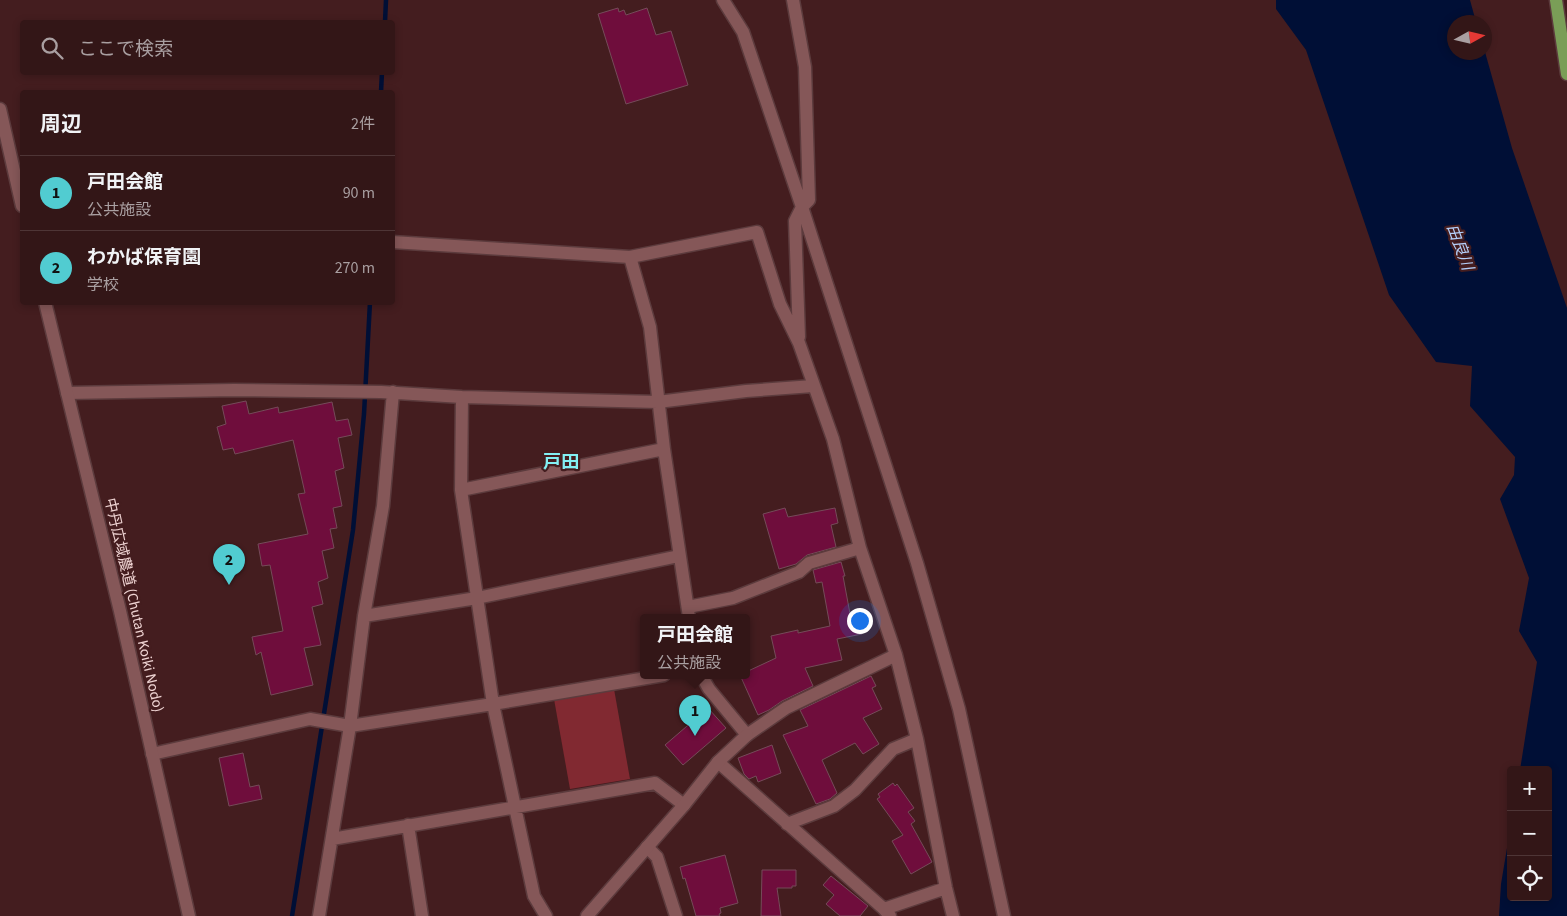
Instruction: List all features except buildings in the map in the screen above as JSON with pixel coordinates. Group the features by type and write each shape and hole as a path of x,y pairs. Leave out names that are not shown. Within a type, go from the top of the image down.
{"main road":[{"path":"1556,0 1567,74"}],"street":[{"path":"723,0 743,32 918,563 959,709 1004,916"},
{"path":"793,0 805,67 809,200 795,221 799,343"},
{"path":"0,109 20,197"},
{"path":"395,242 630,257 757,232 780,304 799,343 833,439 860,548 896,655 917,739 953,916"},
{"path":"630,257 650,327 664,449 689,612 733,598 799,572 809,563 860,548"},
{"name":"中丹広域農道 (Chutan Koiki Nodo)","path":"46,305 120,611 189,916"},
{"path":"67,393 234,390 387,392 462,397 658,402 746,391 813,386"},
{"path":"319,916 332,839 345,725 383,506 387,392"},
{"path":"462,397 461,490 492,704 534,896 546,916"},
{"path":"461,490 664,449"},
{"path":"364,616 477,598 679,556"},
{"path":"587,916 684,805 718,762 747,735 786,708 896,655"},
{"path":"152,754 310,719 345,725 492,704 640,679"},
{"path":"703,679 709,690 747,735"},
{"path":"787,824 834,806 854,790 893,749 917,739"},
{"path":"718,762 887,913 946,888"},
{"path":"332,839 655,783 684,805"},
{"path":"408,825 422,916"},
{"path":"648,847 657,857 676,916"}],"shaded area":[{"path":"614,689 630,779 570,789 554,699"}],"water":[{"name":"由良川","path":"1276,0 1470,0 1474,15 1447,15 1447,60 1487,60 1512,148 1567,308 1567,916 1499,916 1501,884 1507,848 1507,901 1552,901 1552,766 1521,766 1537,662 1519,631 1529,578 1500,499 1514,475 1515,457 1470,406 1472,366 1436,362 1389,295 1306,50 1276,9"}],"waterway":[{"path":"385,20 386,0"},
{"path":"381,90 382,75"},
{"path":"292,916 353,530 364,414 370,305"}],"place":[{"name":"わかば保育園","path":"229,585"},
{"name":"戸田会館","path":"695,736"}],"district":[{"name":"戸田","path":"561,462"}]}
